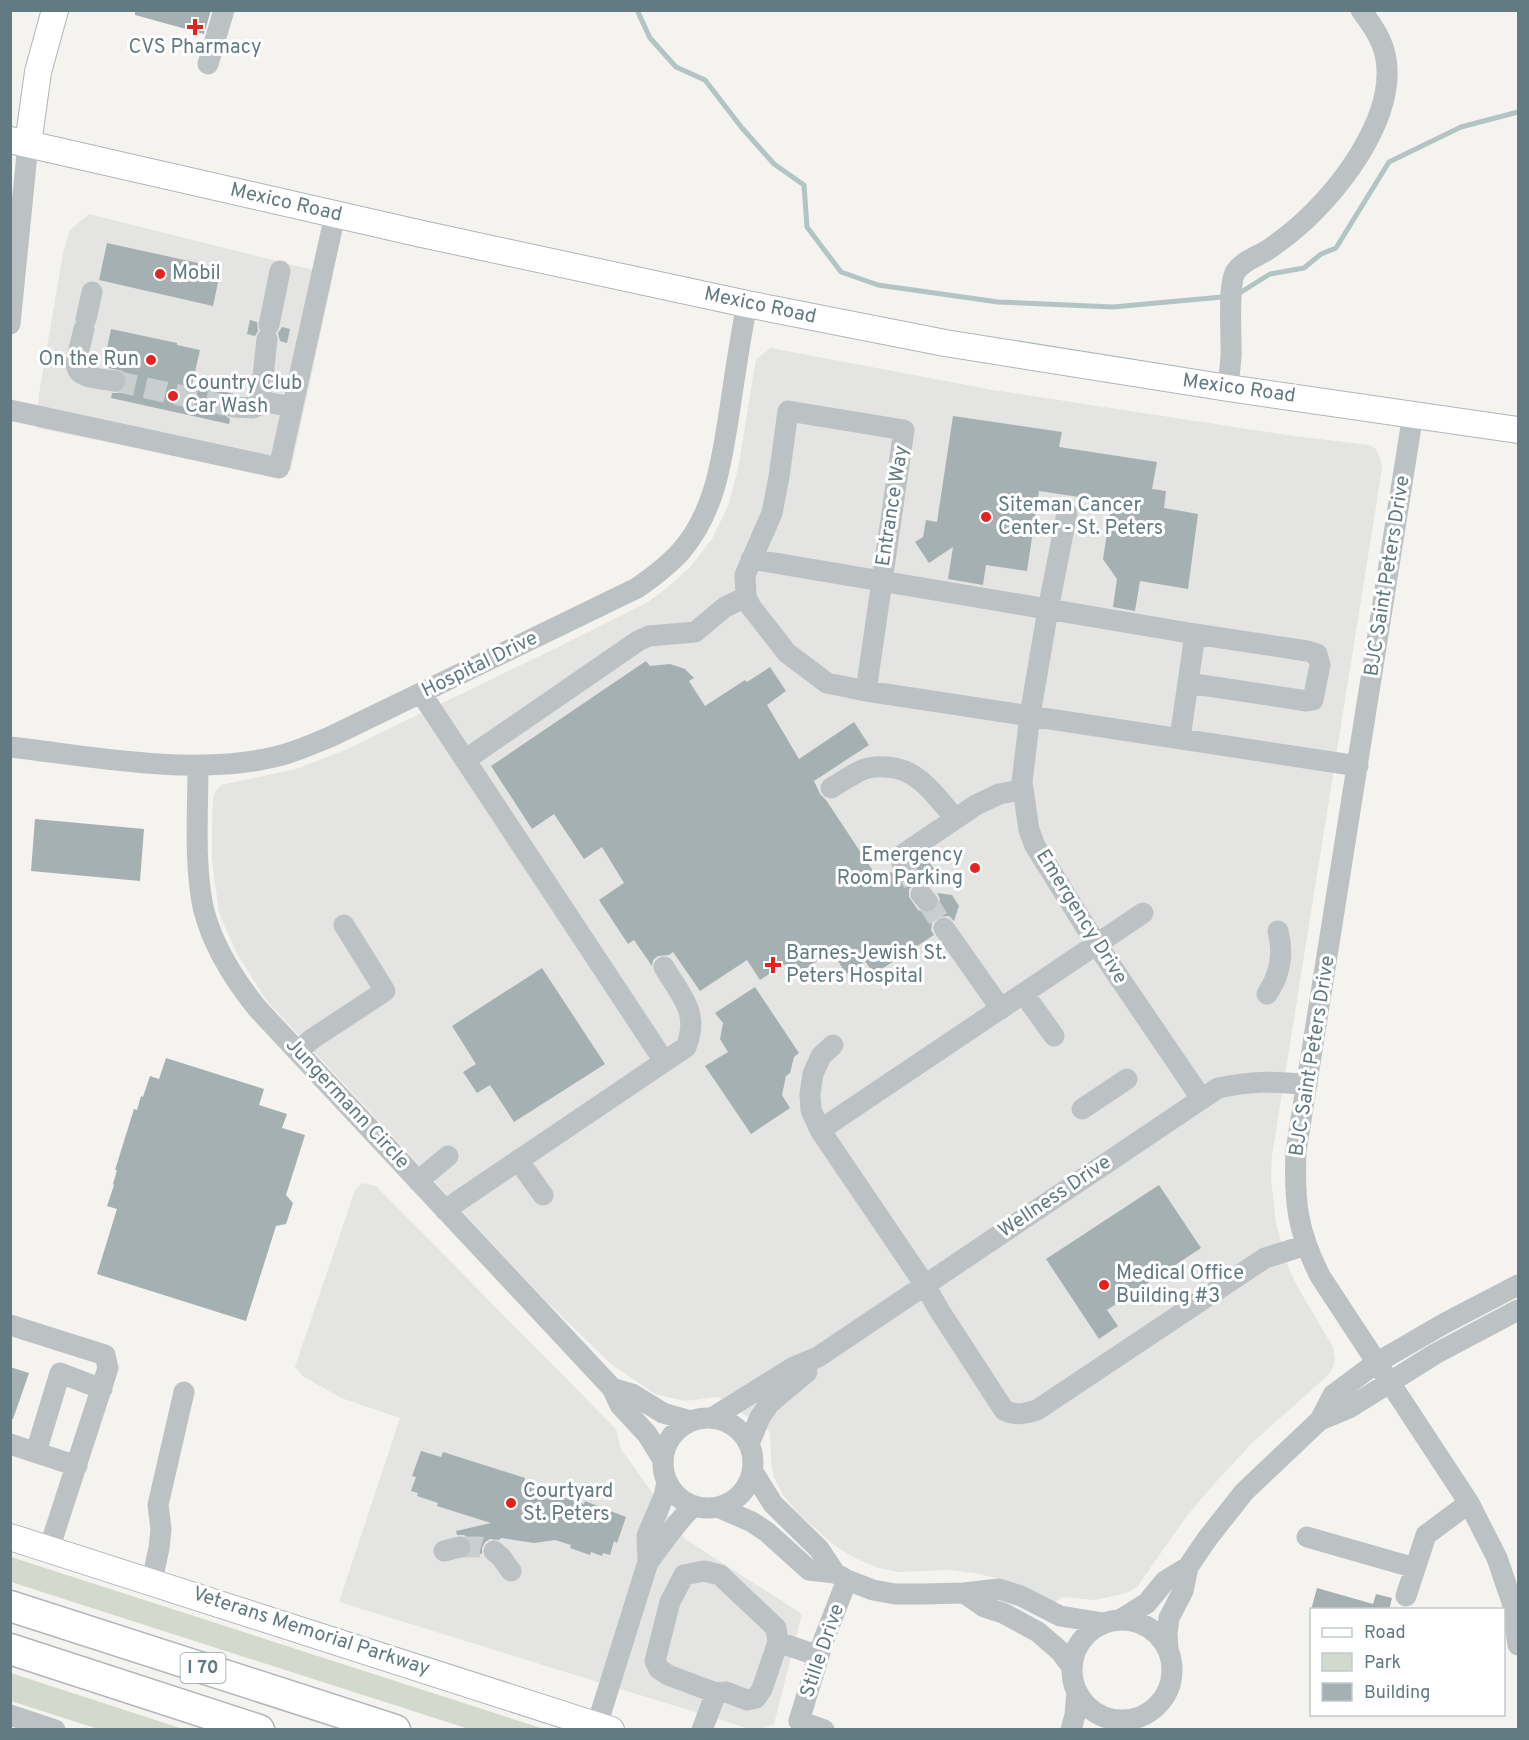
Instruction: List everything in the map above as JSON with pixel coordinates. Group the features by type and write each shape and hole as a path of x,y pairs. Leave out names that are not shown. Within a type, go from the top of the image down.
{"highway":[{"name":"I 70","path":"10,1606 395,1730"},
{"name":"I 70","path":"10,1649 259,1730"}],"main road":[{"path":"19,142 55,10"},
{"name":"Mexico Road","path":"19,142 335,215 747,304 945,343 1228,388 1518,430"},
{"name":"Veterans Memorial Parkway","path":"10,1537 604,1727"}],"street":[{"path":"208,64 224,10"},
{"path":"1228,388 1232,290 1235,272 1243,263 1267,251 1305,220 1352,165 1369,140 1376,122 1383,100 1386,60 1383,46 1361,10"},
{"path":"10,324 19,142"},
{"path":"10,410 279,468 335,215"},
{"path":"260,404 268,332 280,271"},
{"path":"92,292 76,363 78,371 91,379 115,381"},
{"name":"Hospital Drive","path":"10,747 198,765 235,764 292,753 422,693 637,588 670,563 684,548 701,521 718,478 747,304"},
{"path":"232,407 246,409 260,404 274,403 292,407"},
{"name":"Entrance Way","path":"747,597 745,575 772,513 788,411 904,430 866,691"},
{"name":"BJC Saint Peters Drive","path":"1413,414 1296,1152 1296,1206 1305,1245 1320,1276 1469,1503 1497,1558 1512,1602 1518,1645"},
{"name":"Emergency Drive","path":"1067,513 1030,715 1022,782 1029,831 1035,846 1097,945 1201,1098"},
{"path":"751,559 1306,651 1317,654 1320,665 1313,700 1306,701 1188,683"},
{"path":"465,760 638,641 649,636 695,632 725,607 747,597 751,607 787,653 827,683 866,691 1358,766"},
{"path":"1180,738 1195,634"},
{"path":"422,693 664,1061"},
{"name":"Jungermann Circle","path":"198,765 200,882 208,924 219,950 242,988 418,1181 612,1388 620,1405 647,1434 663,1460"},
{"path":"831,788 867,769 895,767 918,777 955,819"},
{"path":"902,865 902,855 976,805 999,794 1022,790"},
{"path":"820,1130 1143,913"},
{"path":"298,1051 312,1039 386,991 344,925"},
{"path":"944,928 1001,1009"},
{"path":"1267,994 1279,970 1282,945 1278,932"},
{"path":"445,1210 686,1047 692,1025 687,1006 664,967"},
{"path":"1024,993 1054,1036"},
{"path":"833,1045 821,1056 813,1074 810,1094 811,1110 820,1130 925,1285 1004,1410 1012,1414 1023,1415 1036,1410 1265,1258 1305,1245"},
{"path":"1082,1109 1127,1079"},
{"name":"Wellness Drive","path":"712,1418 794,1367 818,1357 1218,1088 1243,1083 1276,1081 1307,1085"},
{"path":"418,1181 448,1156"},
{"path":"518,1160 543,1195"},
{"path":"1188,1567 1165,1581 1147,1603 1084,1636 1078,1646 1072,1667 1077,1692 1091,1710 1115,1725 1147,1714 1164,1699 1173,1677 1173,1665 1168,1649 1169,1618 1183,1591 1188,1567 1244,1492 1320,1420 1333,1395 1376,1363 1445,1323 1518,1285"},
{"path":"1320,1420 1349,1408 1435,1354 1518,1310"},
{"path":"10,1325 105,1355 108,1368 50,1549"},
{"name":"Wellness Drive","path":"750,1444 760,1417 770,1403 803,1377 818,1357"},
{"path":"36,1452 60,1373 102,1389"},
{"name":"Jungermann Circle","path":"612,1388 632,1394 663,1413 691,1421"},
{"path":"152,1581 161,1529 158,1505 184,1392"},
{"path":"712,1418 733,1425 742,1432 750,1444 754,1463 749,1485 742,1494 734,1502 712,1509 694,1506 679,1498 667,1482 663,1460 667,1444 673,1434 691,1421 712,1418"},
{"path":"10,1444 77,1466"},
{"path":"753,1472 773,1504 819,1549 841,1577"},
{"path":"604,1727 648,1562 647,1536 664,1496 667,1482"},
{"path":"1406,1596 1426,1535 1469,1503"},
{"path":"648,1562 665,1542 673,1527 694,1506"},
{"path":"720,1508 752,1522 767,1532 809,1570 841,1577 873,1590 895,1594 964,1593 999,1589 1021,1596 1059,1616 1112,1622 1138,1622 1158,1634 1168,1649"},
{"path":"1307,1537 1415,1568"},
{"path":"494,1551 511,1571"},
{"path":"704,1570 720,1575 776,1628 778,1642 762,1689 756,1698 747,1700 726,1692 716,1693 668,1675 659,1669 655,1661 669,1602 684,1575 704,1570"},
{"name":"Stille Drive","path":"824,1730 799,1721 841,1577"},
{"path":"964,1593 984,1607 1003,1613 1038,1632 1060,1651 1072,1667"},
{"path":"778,1642 819,1656"},
{"path":"1071,1730 1077,1692"},
{"path":"702,1730 716,1693"},
{"path":"10,1715 55,1730"}],"shaded area":[{"path":"89,214 333,275 291,470 277,476 36,428 39,394 63,253 70,230"},
{"name":"Barnes-Jewish St. Peters Hospital","path":"771,348 993,390 1294,436 1370,445 1376,449 1380,458 1382,469 1272,1156 1271,1178 1276,1223 1289,1269 1333,1347 1335,1361 1325,1378 1253,1442 1215,1483 1186,1517 1137,1587 1127,1593 1094,1600 1062,1597 1054,1603 1025,1587 974,1573 948,1570 900,1572 878,1568 835,1546 799,1514 783,1495 774,1477 770,1432 718,1397 685,1401 655,1394 611,1364 544,1299 266,1000 236,952 219,913 212,861 212,827 213,799 221,785 296,769 345,750 648,602 692,565 712,539 728,506 738,469 756,359"},
{"path":"362,1183 376,1186 616,1429 621,1449 685,1539 802,1614 774,1724 762,1729 750,1729 339,1602 400,1418 341,1398 304,1377 295,1367 355,1190"}],"green space":[{"path":"11,1557 544,1729 469,1729 11,1582"},
{"path":"11,1673 183,1729 98,1729 11,1701"}],"building":[{"name":"CVS Pharmacy","path":"135,10 211,10 204,34 135,15"},
{"name":"Mobil","path":"107,243 221,268 213,306 99,280"},
{"path":"250,320 257,322 258,331 255,336 247,334"},
{"path":"282,327 290,329 287,343 280,341 278,333"},
{"path":"111,329 200,350 192,385 235,394 227,396 220,406 222,413 230,419 229,424 111,398 112,393 119,393 125,389 128,382 127,376 122,371 103,367"},
{"name":"Siteman Cancer Center - St. Peters","path":"953,416 1062,432 1059,447 1157,462 1152,489 1166,491 1164,508 1198,514 1188,589 1140,581 1135,611 1113,607 1117,579 1103,559 1112,502 1039,491 1027,571 986,565 983,585 948,579 953,547 929,563 915,542 923,537 926,520 937,522"},
{"path":"646,661 650,666 670,664 685,669 694,678 689,681 705,706 770,667 786,691 767,705 799,759 854,722 869,745 814,781 820,794 879,880 891,872 896,876 908,876 913,871 915,862 920,858 927,859 936,872 932,887 926,882 918,882 909,889 909,897 918,910 929,914 939,906 940,899 937,893 952,895 959,906 954,921 949,916 937,917 932,923 931,930 934,935 874,974 865,961 846,974 832,951 801,972 796,963 787,969 784,964 760,980 747,960 700,991 673,952 669,955 658,956 653,960 652,966 634,940 628,944 599,900 624,883 602,847 584,859 554,814 532,829 491,766"},
{"path":"35,819 144,829 140,881 31,871"},
{"path":"542,968 605,1064 514,1122 490,1085 477,1093 463,1072 476,1064 452,1026"},
{"path":"755,987 799,1053 794,1057 790,1073 786,1076 782,1095 790,1108 751,1134 705,1066 728,1052 720,1039 723,1023 715,1013"},
{"path":"166,1058 264,1089 259,1105 287,1114 282,1128 305,1135 286,1195 293,1203 286,1224 276,1226 246,1321 97,1274 117,1209 107,1206 114,1185 117,1170 115,1170 134,1109 137,1110 150,1076 159,1079"},
{"name":"Medical Office Building #3","path":"1159,1185 1201,1248 1107,1310 1118,1326 1099,1339 1046,1259"},
{"path":"10,1367 29,1373 13,1419 10,1419"},
{"name":"Courtyard St. Peters","path":"421,1451 441,1457 443,1452 525,1478 524,1482 545,1488 544,1491 584,1504 585,1501 626,1517 617,1543 614,1541 610,1555 603,1553 602,1556 591,1552 590,1555 555,1540 534,1543 501,1538 485,1542 482,1554 471,1553 470,1539 464,1535 457,1535 456,1531 491,1523 437,1506 438,1503 417,1496 418,1493 411,1491 416,1477 412,1476"},
{"path":"1317,1588 1373,1604 1376,1594 1392,1598 1390,1608 1312,1608"}],"waterway":[{"path":"637,10 650,38 676,67 705,80 742,128 774,164 804,185 807,227 841,272 878,285 998,302 1113,307 1222,297"},
{"path":"1238,294 1270,274 1304,268 1321,254 1336,248 1389,162 1461,127 1518,112"}],"tunnel":[{"path":"115,381 233,407"},
{"path":"902,865 921,894"},
{"path":"927,901 944,928"},
{"path":"460,1547 480,1547 494,1551"}],"place":[{"name":"CVS Pharmacy","path":"195,27"},
{"name":"Mobil","path":"160,274"},
{"name":"On the Run","path":"151,360"},
{"name":"Country Club Car Wash","path":"173,396"},
{"name":"Siteman Cancer Center - St. Peters","path":"986,517"},
{"name":"Emergency Room Parking","path":"975,868"},
{"name":"Barnes-Jewish St. Peters Hospital","path":"773,965"},
{"name":"Medical Office Building #3","path":"1104,1285"},
{"name":"Courtyard St. Peters","path":"511,1503"}]}
